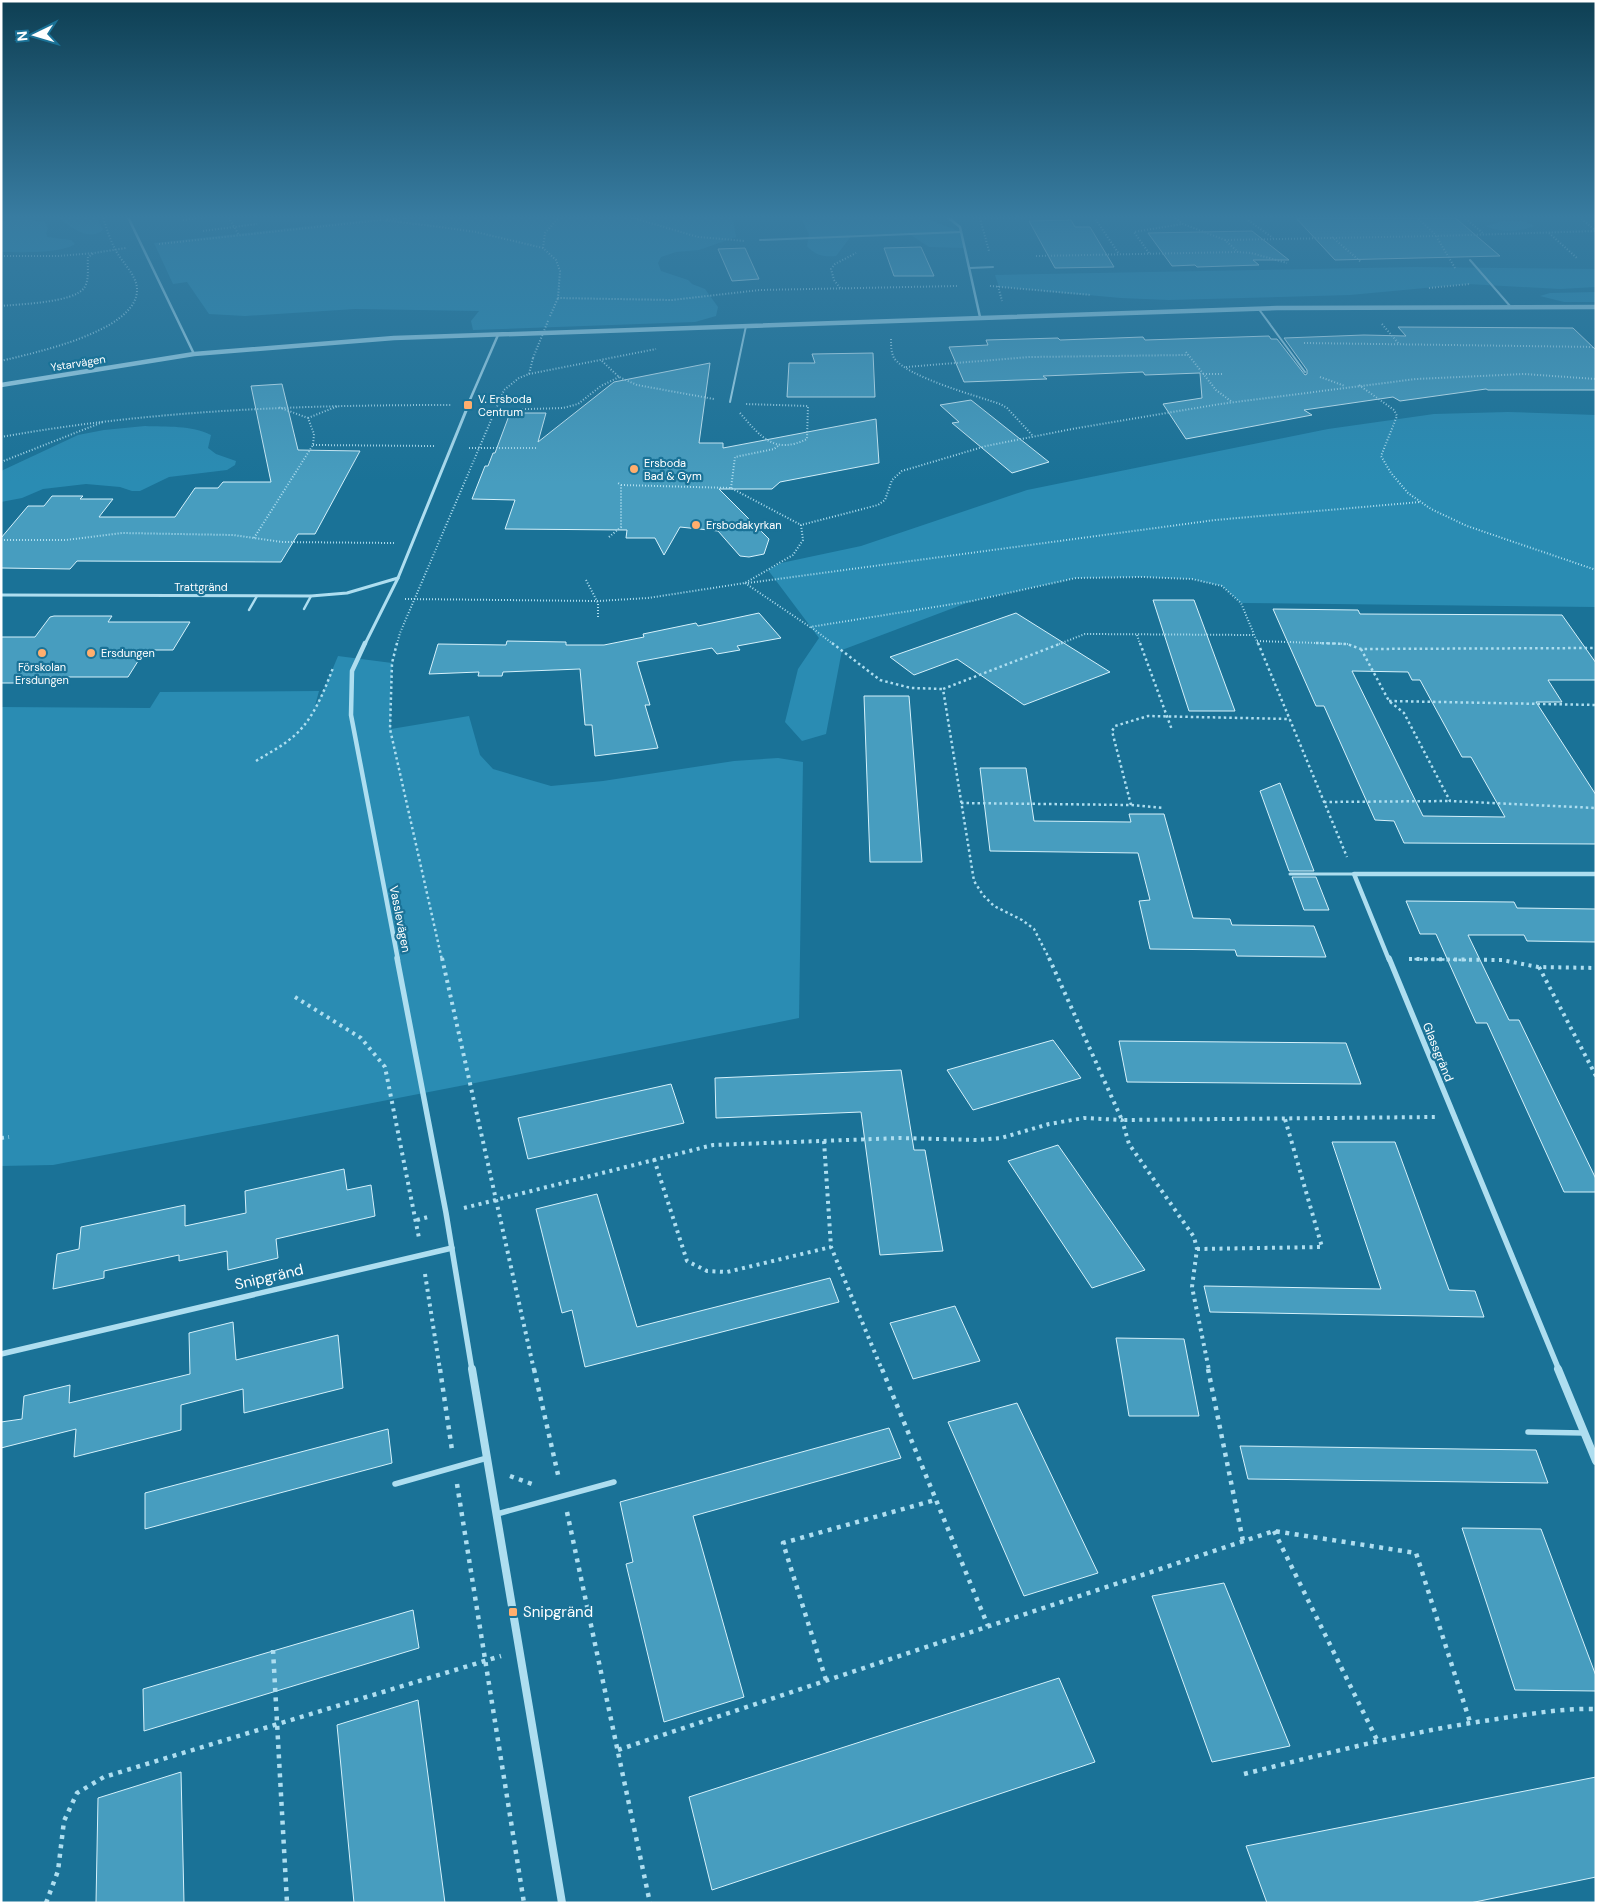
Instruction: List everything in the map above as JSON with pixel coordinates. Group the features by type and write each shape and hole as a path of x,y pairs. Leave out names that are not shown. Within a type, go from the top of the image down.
{"street":[{"path":"171,304 194,354"},
{"path":"977,304 980,317"},
{"name":"Ystarvägen","path":"1,385 194,354 394,338 1258,308 1510,306 1596,308"},
{"path":"398,578 450,446 498,335"},
{"name":"Trattgränd","path":"1,595 311,596 347,593 398,578"},
{"name":"Vasslevägen","path":"398,578 352,671 351,714 452,1248"},
{"path":"1354,874 1596,874"},
{"name":"Glassgränd","path":"1354,874 1596,1461"},
{"path":"452,1248 562,1903"},
{"name":"Snipgränd","path":"1,1354 452,1248"}],"lane":[{"path":"1258,308 1305,372"},
{"path":"730,402 746,326"},
{"path":"249,610 257,596"},
{"path":"304,609 311,596"},
{"path":"1290,874 1354,874"},
{"path":"1528,1432 1584,1433"},
{"path":"395,1484 487,1458"},
{"path":"497,1514 614,1482"}],"path":[{"path":"1,306 18,304"},
{"path":"1,361 62,345 88,335 119,318 134,304"},
{"path":"555,304 533,358 529,374 511,383 504,390 400,633 392,663 390,729 498,1199 650,1903"},
{"path":"1377,319 1400,345"},
{"path":"891,337 893,356 896,361 926,377 1000,404 1007,408 1033,436"},
{"path":"1283,344 1596,348"},
{"path":"906,367 1030,357 1187,354 1216,390 1233,402"},
{"path":"1305,372 1345,387"},
{"path":"1203,374 1222,374"},
{"path":"608,538 621,527 619,484 730,488 801,525 878,505 885,500 894,476 902,471 974,448 1033,436 1233,402 1358,385 1460,374 1556,374 1596,379"},
{"path":"495,410 548,410 578,404 601,386 619,377"},
{"path":"1358,385 1394,410 1397,416 1381,456 1391,473 1408,493 1431,510 1466,526 1596,570"},
{"path":"308,418 341,404"},
{"path":"1,437 104,421 200,410 341,404 468,405"},
{"path":"254,538 313,445 314,434 308,418 275,406"},
{"path":"486,416 492,416"},
{"path":"1,462 104,421"},
{"path":"313,445 450,446"},
{"path":"730,488 735,457 774,450 779,446"},
{"path":"479,448 536,448"},
{"path":"416,598 598,601 648,598 745,583 1215,520 1420,502"},
{"path":"745,583 793,555 803,540 801,525"},
{"path":"1,540 66,540 122,533 234,535 282,542 394,543 391,550"},
{"path":"810,627 972,600 1076,578 1143,577 1192,579 1222,586 1242,602 1354,874"},
{"path":"586,580 598,601 600,613 598,618"},
{"path":"745,583 810,627 880,680 911,688 942,688 1085,634 1255,635"},
{"path":"1137,634 1172,730"},
{"path":"1258,641 1347,644 1360,648 1596,648"},
{"path":"1360,648 1389,701 1404,713 1450,801"},
{"path":"256,761 292,738 309,717 324,690 335,664"},
{"path":"942,688 974,880 981,894 991,904 1030,923 1038,934 1122,1120 1129,1144 1194,1237 1197,1249 1192,1287 1243,1541"},
{"path":"1389,701 1596,705"},
{"path":"1131,805 1112,731 1115,726 1148,716 1290,719"},
{"path":"1324,802 1450,801 1596,808"},
{"path":"961,803 1131,805 1163,808"},
{"path":"1389,958 1502,960 1538,967 1596,968"},
{"path":"1538,967 1596,1076"},
{"path":"295,997 361,1038 385,1067 417,1220 481,1643 524,1903"},
{"path":"417,1220 714,1145 901,1138 976,1140 1001,1138 1048,1124 1084,1118 1122,1120 1454,1117"},
{"path":"1197,1249 1322,1247 1285,1119"},
{"path":"1,1138 10,1137"},
{"path":"824,1141 831,1247 988,1626"},
{"path":"654,1159 687,1261 707,1271 727,1272 831,1247"},
{"path":"507,1468 508,1475 563,1496"},
{"path":"826,1680 783,1543 935,1500"},
{"path":"618,1750 1274,1531 1416,1553 1470,1722"},
{"path":"1274,1531 1378,1740"},
{"path":"273,1650 287,1903"},
{"path":"46,1903 58,1871 64,1821 78,1792 104,1777 520,1650"},
{"path":"1244,1774 1378,1740 1470,1722 1576,1708 1596,1709"}],"shaded area":[{"path":"202,304 716,304 718,307 716,316 695,322 473,330 471,321 479,311 355,309 245,316 209,314"},
{"path":"1508,412 1596,415 1596,607 1241,603 1222,586 1192,579 1143,577 1076,578 972,601 842,650 826,734 802,741 785,722 798,669 819,638 768,570 781,563 861,546 1027,490 1328,429 1434,414"},
{"path":"145,426 187,428 211,435 208,448 216,454 236,461 235,465 227,470 169,477 140,491 86,484 43,489 22,498 1,502 1,471 78,435"},
{"path":"338,656 392,663 390,695 391,729 469,716 480,755 493,769 551,786 603,781 734,761 778,758 803,762 799,1018 53,1165 1,1166 1,707 150,708 160,692 319,691 315,706"}],"building":[{"path":"1398,327 1573,328 1596,350 1596,390 1486,389 1400,401 1393,397 1304,410 1312,415 1186,439 1163,404 1202,398 1200,373 1145,375 1143,372 1043,376 1047,379 964,382 949,347 988,345 986,340 1143,337 1145,340 1269,336 1271,339 1277,339 1305,375 1307,370 1284,338 1364,335 1406,336"},
{"path":"873,353 875,397 787,397 789,363 815,363 812,354"},
{"path":"710,363 699,443 723,443 723,448 876,419 879,463 780,482 772,489 719,489 769,539 764,554 749,557 740,556 718,531 680,527 664,555 655,538 626,538 627,530 505,529 515,500 472,499 485,466 488,466 493,453 495,453 510,413 546,413 538,442 614,382"},
{"path":"282,384 298,450 360,451 315,534 298,534 281,562 77,561 70,569 1,568 1,538 28,506 44,506 52,496 83,496 80,499 113,499 99,517 175,517 195,488 218,488 223,482 271,482 251,386"},
{"path":"971,400 1049,462 1012,473 952,423 959,422 940,405"},
{"path":"1153,600 1194,600 1235,711 1189,711"},
{"path":"1273,609 1358,610 1360,614 1562,615 1596,663 1596,680 1548,680 1562,702 1536,702 1596,795 1596,844 1404,843 1394,821 1375,820 1324,706 1316,706","holes":["1352,671 1408,672 1412,680 1420,680 1462,757 1471,757 1505,817 1423,816"]},
{"path":"759,613 781,638 737,646 740,650 717,654 712,648 637,662 650,705 645,705 658,748 595,756 592,725 585,725 580,669 503,672 502,676 478,676 479,672 429,674 438,644 506,645 507,641 566,642 566,645 604,645 644,637 643,634 696,623 698,626"},
{"path":"1016,613 1110,672 1024,705 957,659 914,675 890,657"},
{"path":"112,616 108,622 190,622 173,650 145,650 128,677 43,677 39,683 1,683 1,637 35,637 50,617"},
{"path":"864,696 909,696 922,862 870,862"},
{"path":"980,768 1026,768 1034,821 1131,822 1129,814 1164,814 1193,918 1230,919 1232,925 1314,926 1326,957 1237,956 1235,950 1150,949 1139,901 1150,900 1138,853 990,851"},
{"path":"1280,783 1314,871 1289,871 1260,791"},
{"path":"1292,877 1316,877 1329,910 1304,910"},
{"path":"1406,901 1514,902 1517,908 1596,909 1596,942 1527,941 1524,935 1468,935 1509,1020 1519,1020 1596,1179 1596,1192 1564,1192 1487,1023 1476,1023 1436,934 1420,934"},
{"path":"1053,1040 1081,1078 973,1110 947,1070"},
{"path":"1119,1041 1346,1043 1361,1084 1127,1082"},
{"path":"901,1070 914,1150 925,1150 943,1251 880,1255 861,1112 716,1118 715,1078"},
{"path":"671,1084 684,1123 528,1159 518,1118"},
{"path":"1332,1142 1395,1142 1449,1290 1475,1291 1484,1317 1210,1312 1204,1286 1381,1289"},
{"path":"1058,1145 1145,1270 1092,1288 1008,1161"},
{"path":"344,1169 347,1190 371,1185 375,1216 276,1239 278,1258 228,1270 227,1251 179,1261 179,1255 104,1271 104,1278 53,1289 57,1254 79,1249 81,1227 185,1205 185,1226 246,1213 245,1191"},
{"path":"597,1194 637,1327 830,1278 839,1302 585,1367 572,1310 562,1313 536,1209"},
{"path":"955,1306 980,1361 913,1379 890,1323"},
{"path":"233,1322 236,1360 338,1335 343,1388 244,1413 243,1389 181,1405 181,1430 74,1457 76,1429 1,1448 1,1422 22,1419 24,1396 70,1385 69,1403 190,1374 189,1333"},
{"path":"1116,1338 1184,1339 1199,1416 1129,1416"},
{"path":"1017,1403 1098,1573 1024,1596 948,1422"},
{"path":"889,1428 901,1458 693,1516 744,1697 664,1722 626,1564 633,1562 620,1502"},
{"path":"388,1429 392,1463 145,1529 145,1493"},
{"path":"1240,1446 1536,1450 1548,1483 1248,1479"},
{"path":"1462,1528 1541,1529 1596,1676 1596,1691 1515,1690"},
{"path":"1224,1583 1290,1746 1212,1762 1152,1596"},
{"path":"413,1610 419,1648 144,1731 143,1689"},
{"path":"1059,1678 1095,1762 712,1890 689,1797"},
{"path":"418,1700 445,1903 354,1903 337,1725"},
{"path":"181,1772 184,1903 96,1903 98,1798"},
{"path":"1596,1777 1596,1877 1470,1903 1267,1903 1246,1846"}],"place":[{"name":"V. Ersboda Centrum","path":"468,405"},
{"name":"Ersboda Bad & Gym","path":"634,469"},
{"name":"Ersbodakyrkan","path":"696,525"},
{"name":"Förskolan Ersdungen","path":"42,653"},
{"name":"Ersdungen","path":"91,653"},
{"name":"Snipgränd","path":"513,1612"}]}
